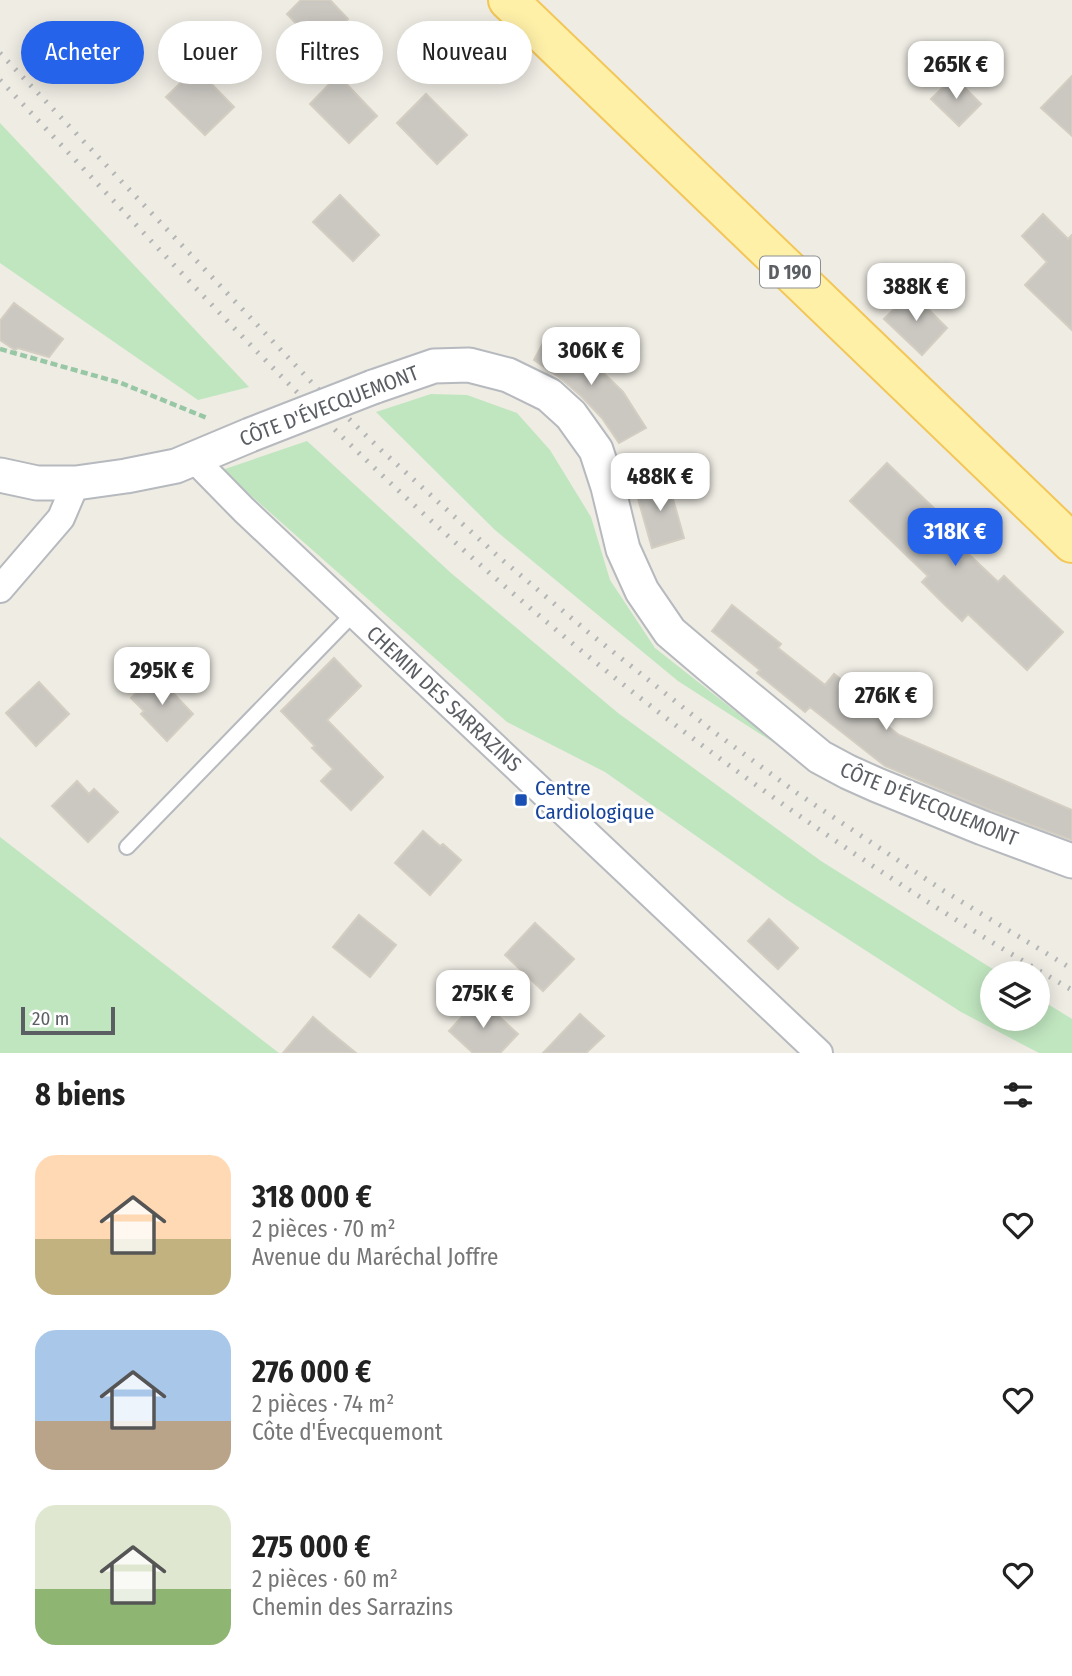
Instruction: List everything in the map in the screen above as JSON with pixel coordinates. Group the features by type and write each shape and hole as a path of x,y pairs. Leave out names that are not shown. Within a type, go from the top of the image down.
{"main road":[{"name":"D 190","path":"508,0 1072,543"}],"street":[{"name":"CÔTE D'ÉVECQUEMONT","path":"0,475 37,483 76,483 126,476 176,466 373,387 434,366 469,365 508,375 549,395 571,415 596,450 623,549 642,591 670,632 820,757 877,785 1072,861"},
{"name":"CHEMIN DES SARRAZINS","path":"193,458 353,614 819,1053"},
{"path":"0,589 61,518 76,483"}],"lane":[{"path":"127,847 353,614"}],"path":[{"path":"0,349 121,383 250,435"}],"green space":[{"path":"0,123 249,387 198,400 0,263"},
{"path":"431,394 467,395 517,413 550,450 591,517 610,580 655,648 782,748 678,681 495,530 376,412"},
{"path":"307,441 451,573 618,713 821,861 980,961 980,1022 786,899 605,772 507,722 222,470"},
{"path":"0,837 279,1053 0,1053"},
{"path":"1050,1005 1072,1019 1072,1053 1039,1053 997,1031 1050,1031"}],"building":[{"path":"301,0 330,0 348,19 294,21 287,14"},
{"path":"1072,76 1072,136 1041,108"},
{"path":"954,77 981,104 959,126 931,99"},
{"path":"179,84 212,84 234,107 205,135 166,97"},
{"path":"329,84 347,84 377,116 349,143 310,104"},
{"path":"426,94 467,135 437,164 397,123"},
{"path":"340,195 379,235 353,261 313,222"},
{"path":"1043,214 1068,239 1072,235 1072,330 1025,285 1047,262 1022,236"},
{"path":"911,292 947,328 922,355 884,319"},
{"path":"14,303 63,339 49,357 18,348 15,350 0,340 0,321"},
{"path":"549,332 590,360 623,392 646,428 619,443 602,418 581,396 534,360"},
{"path":"887,463 964,537 958,544 998,582 1004,576 1063,632 1027,670 968,614 962,621 942,602 922,582 928,576 850,501"},
{"path":"667,478 684,538 652,548 635,488"},
{"path":"732,605 781,644 778,648 825,685 834,674 858,693 853,699 899,735 1072,810 1072,840 990,810 885,766 810,707 805,712 757,673 760,670 712,631"},
{"path":"334,658 361,686 327,720 383,777 351,810 321,781 333,769 281,711"},
{"path":"155,674 193,714 167,741 141,714 144,711 131,698"},
{"path":"39,682 69,714 36,746 6,713"},
{"path":"77,781 89,794 94,789 118,812 88,842 52,806"},
{"path":"423,831 461,860 430,895 395,863"},
{"path":"359,915 396,945 370,977 333,947"},
{"path":"769,919 798,948 778,969 748,941"},
{"path":"535,923 574,959 543,991 505,955"},
{"path":"479,998 518,1034 500,1053 473,1053 449,1031"},
{"path":"580,1014 604,1036 586,1053 543,1053"},
{"path":"313,1017 328,1030 356,1053 283,1053"}],"railway":[{"path":"0,53 316,387 500,558 714,732 797,793 944,891 1072,969"},
{"path":"0,80 214,307 323,418 437,526 586,655 663,716 822,832 904,887 1072,990"}],"place":[{"name":"Centre Cardiologique","path":"521,800"}]}
